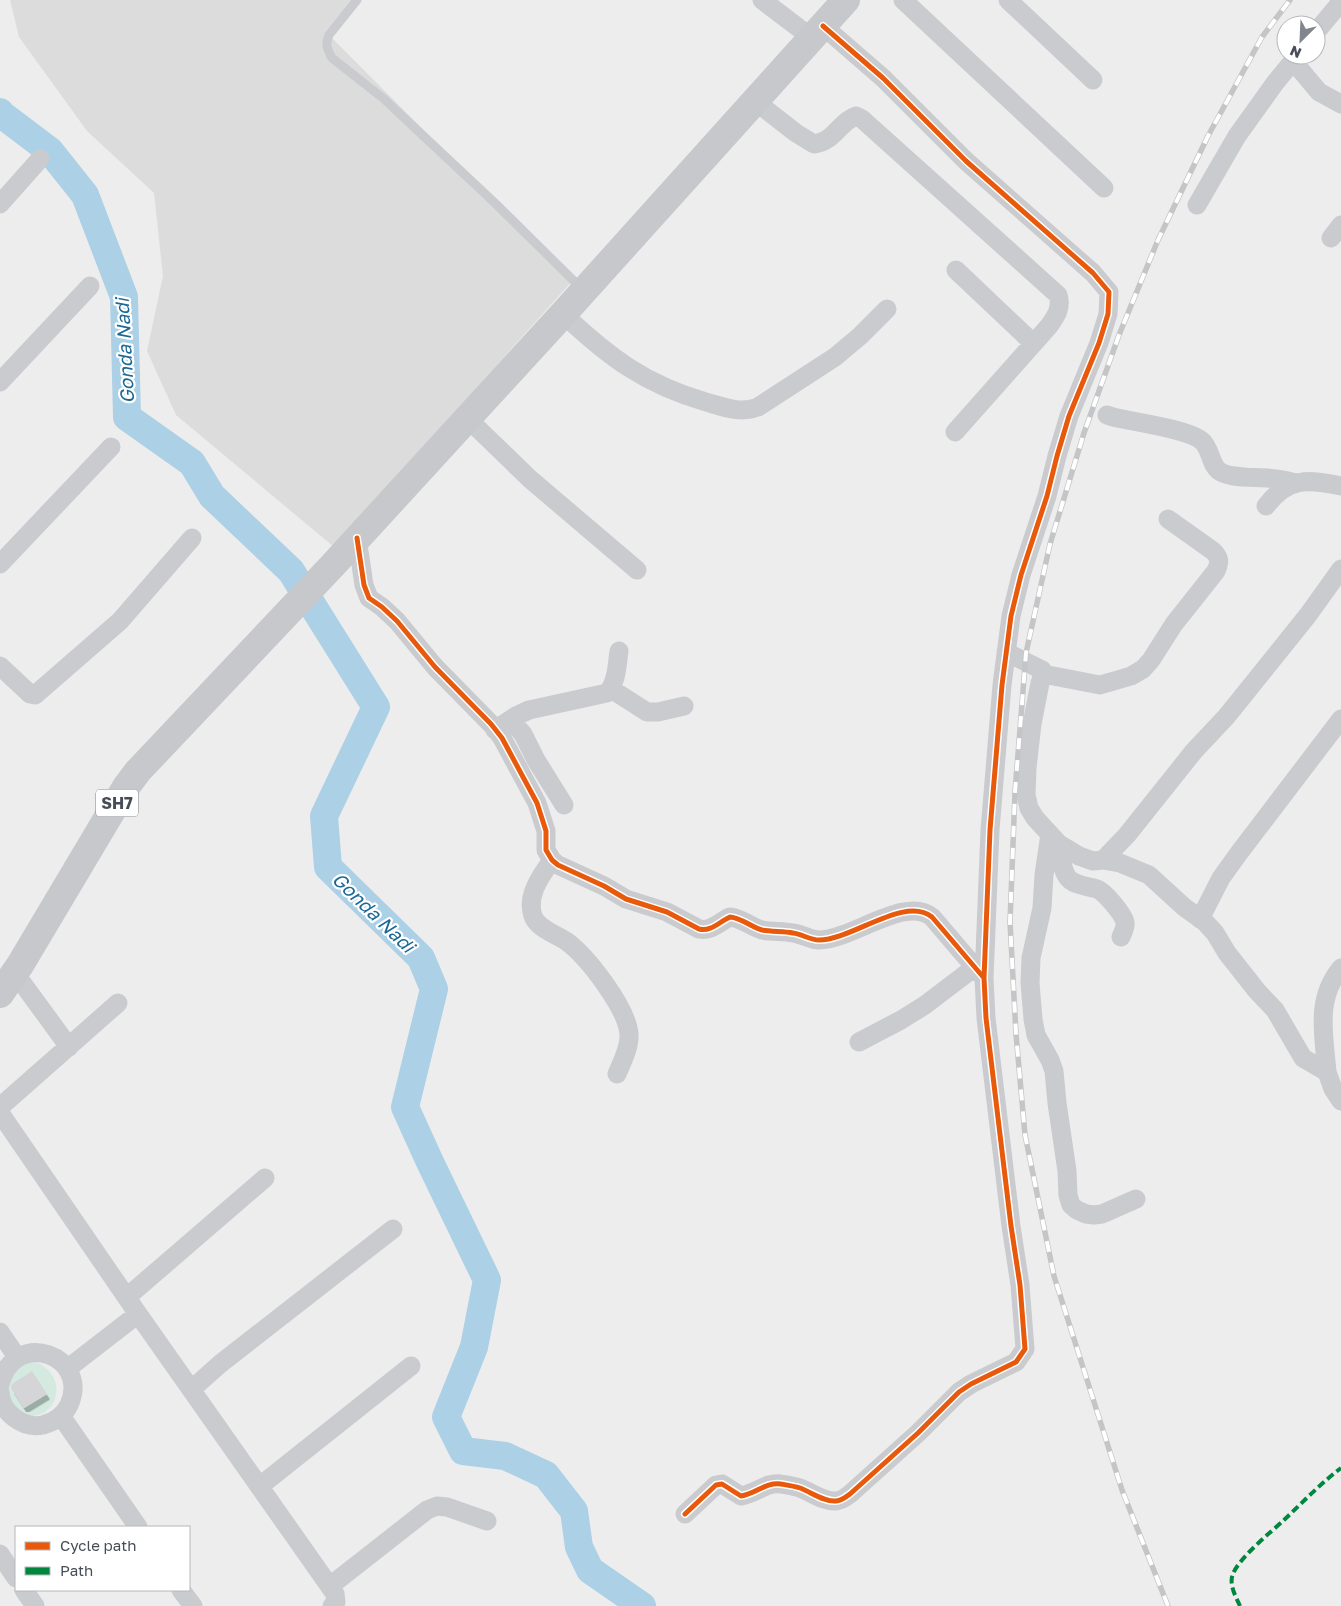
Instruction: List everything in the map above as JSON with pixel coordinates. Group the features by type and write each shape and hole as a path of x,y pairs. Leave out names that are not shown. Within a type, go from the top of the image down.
{"main road":[{"path":"357,538 584,291 846,0"},
{"name":"SH7","path":"5,985 132,779 357,538"}],"street":[{"path":"685,1514 716,1485 722,1484 741,1496 750,1495 770,1484 780,1484 798,1488 828,1500 839,1501 850,1494 918,1433 959,1392 1016,1362 1025,1349 1020,1285 979,972 989,888 988,848 1011,616 1021,575 1047,496 1069,416 1108,314 1109,292 1093,273 966,161 883,78 817,32 762,0"},
{"path":"903,0 1104,188"},
{"path":"1008,0 1093,80"},
{"path":"1326,20 1341,2"},
{"path":"1197,205 1237,136 1289,65"},
{"path":"1300,65 1319,92 1341,104"},
{"path":"755,101 796,134 814,144 821,144 826,141 850,118 856,116 874,129 1058,295 1060,303 1057,314 1049,326 955,432"},
{"path":"0,204 40,158"},
{"path":"956,270 1033,343"},
{"path":"0,382 90,286"},
{"path":"563,314 595,344 634,372 664,387 694,398 741,411 758,407 835,357 860,336 887,309"},
{"path":"1107,414 1113,418 1195,436 1204,442 1214,466 1220,472 1234,476 1275,478 1295,483"},
{"path":"467,418 530,479 637,570"},
{"path":"0,564 111,447"},
{"path":"1266,506 1273,496 1283,488 1295,483 1318,481 1341,486"},
{"path":"1043,674 1100,685 1131,676 1143,669 1151,660 1174,624 1216,571 1219,563 1219,557 1213,551 1168,520"},
{"path":"2,674 30,694 35,695 40,692 57,674 120,620 192,538"},
{"path":"357,538 364,585 369,598 397,621 435,668 501,726 516,726 523,734 536,760 564,806"},
{"path":"1103,860 1127,835 1194,751 1244,696 1308,615 1341,569"},
{"path":"501,726 529,710 607,693 614,681 619,651"},
{"path":"1006,652 1042,670 1043,674 1032,724 1027,768 1026,794 1028,808 1035,818 1054,839 1086,860 1120,863 1149,875 1200,919 1215,933 1227,953 1275,1010 1304,1058 1327,1072"},
{"path":"611,688 648,712 658,712 684,706"},
{"path":"501,726 502,738 537,803 546,831 546,850 548,855 558,865 604,886 626,899 661,910 704,930 708,930 730,917 762,930 791,932 820,940 850,933 905,911 917,910 926,912 979,972"},
{"path":"1200,919 1221,878 1238,853 1338,729"},
{"path":"1054,839 1068,878 1078,884 1100,891 1110,900 1125,920 1121,937"},
{"path":"1054,839 1044,875 1042,908 1031,958 1030,983 1036,1035 1054,1071 1067,1171 1068,1195 1071,1204 1077,1210 1094,1215 1102,1214 1136,1199"},
{"path":"552,860 533,892 532,914 542,927 567,942 587,961 622,1009 629,1034 629,1043 617,1074"},
{"path":"1341,968 1332,979 1325,996 1323,1008 1327,1072 1333,1089 1341,1101"},
{"path":"859,1042 901,1020 979,972"},
{"path":"5,985 69,1047"},
{"path":"0,1107 118,1004"},
{"path":"0,1113 126,1297 260,1486 335,1600 427,1510 437,1506 447,1507 487,1521"},
{"path":"126,1297 265,1178"},
{"path":"192,1389 220,1364 393,1229"},
{"path":"67,1369 138,1314"},
{"path":"0,1332 17,1357"},
{"path":"0,1384 5,1369 17,1357 39,1352 50,1355 60,1361 72,1379 72,1399 67,1408 52,1422 41,1425 30,1425 20,1422 11,1416 2,1403"},
{"path":"260,1486 411,1366"},
{"path":"60,1416 137,1526"},
{"path":"0,1554 15,1576"},
{"path":"25,1591 36,1606"},
{"path":"182,1591 192,1606"}],"lane":[{"path":"357,0 329,34 326,41 332,58 384,99 496,204 584,291"}],"shaded area":[{"path":"10,0 357,0 329,35 573,280 334,547 176,415 147,351 163,276 154,193 87,131 19,37"}],"green space":[{"path":"32,1361 43,1366 51,1373 56,1391 55,1400 50,1407 43,1413 28,1416 14,1412 3,1379 8,1371"}],"building":[{"path":"32,1371 47,1394 24,1408 11,1388 12,1384"}],"waterway":[{"name":"Gonda Nadi","path":"0,112 50,151 85,195 124,297 127,417 192,463 212,496 291,571 376,707 324,816 328,867 421,958 434,989 405,1107 487,1280 474,1347 446,1417 463,1451 505,1456 546,1475 574,1511 579,1547 590,1570 642,1606"}],"railway":[{"path":"1168,1606 1122,1490 1054,1276 1025,1135 1016,1034 1010,922 1015,792 1026,653 1050,544 1084,433 1119,335 1158,240 1208,136 1262,37 1290,0"}],"marked path":[{"path":"1240,1606 1232,1584 1232,1577 1240,1563 1263,1539 1341,1468"}],"cycle path":[{"path":"685,1514 716,1485 722,1484 741,1496 765,1486 781,1484 800,1488 827,1500 842,1500 918,1433 959,1392 1016,1362 1025,1349 1020,1285 986,1018 984,978 990,830 1002,685 1011,616 1021,575 1047,496 1069,416 1099,343 1108,314 1109,292 1093,273 966,161 883,78 823,26"},
{"path":"357,538 364,585 369,598 397,621 435,667 491,724 502,738 537,803 546,831 546,850 552,860 558,865 604,886 626,899 667,912 703,930 711,928 730,917 739,919 762,930 793,933 819,940 847,933 893,915 908,911 921,912 932,917 984,978"}]}
